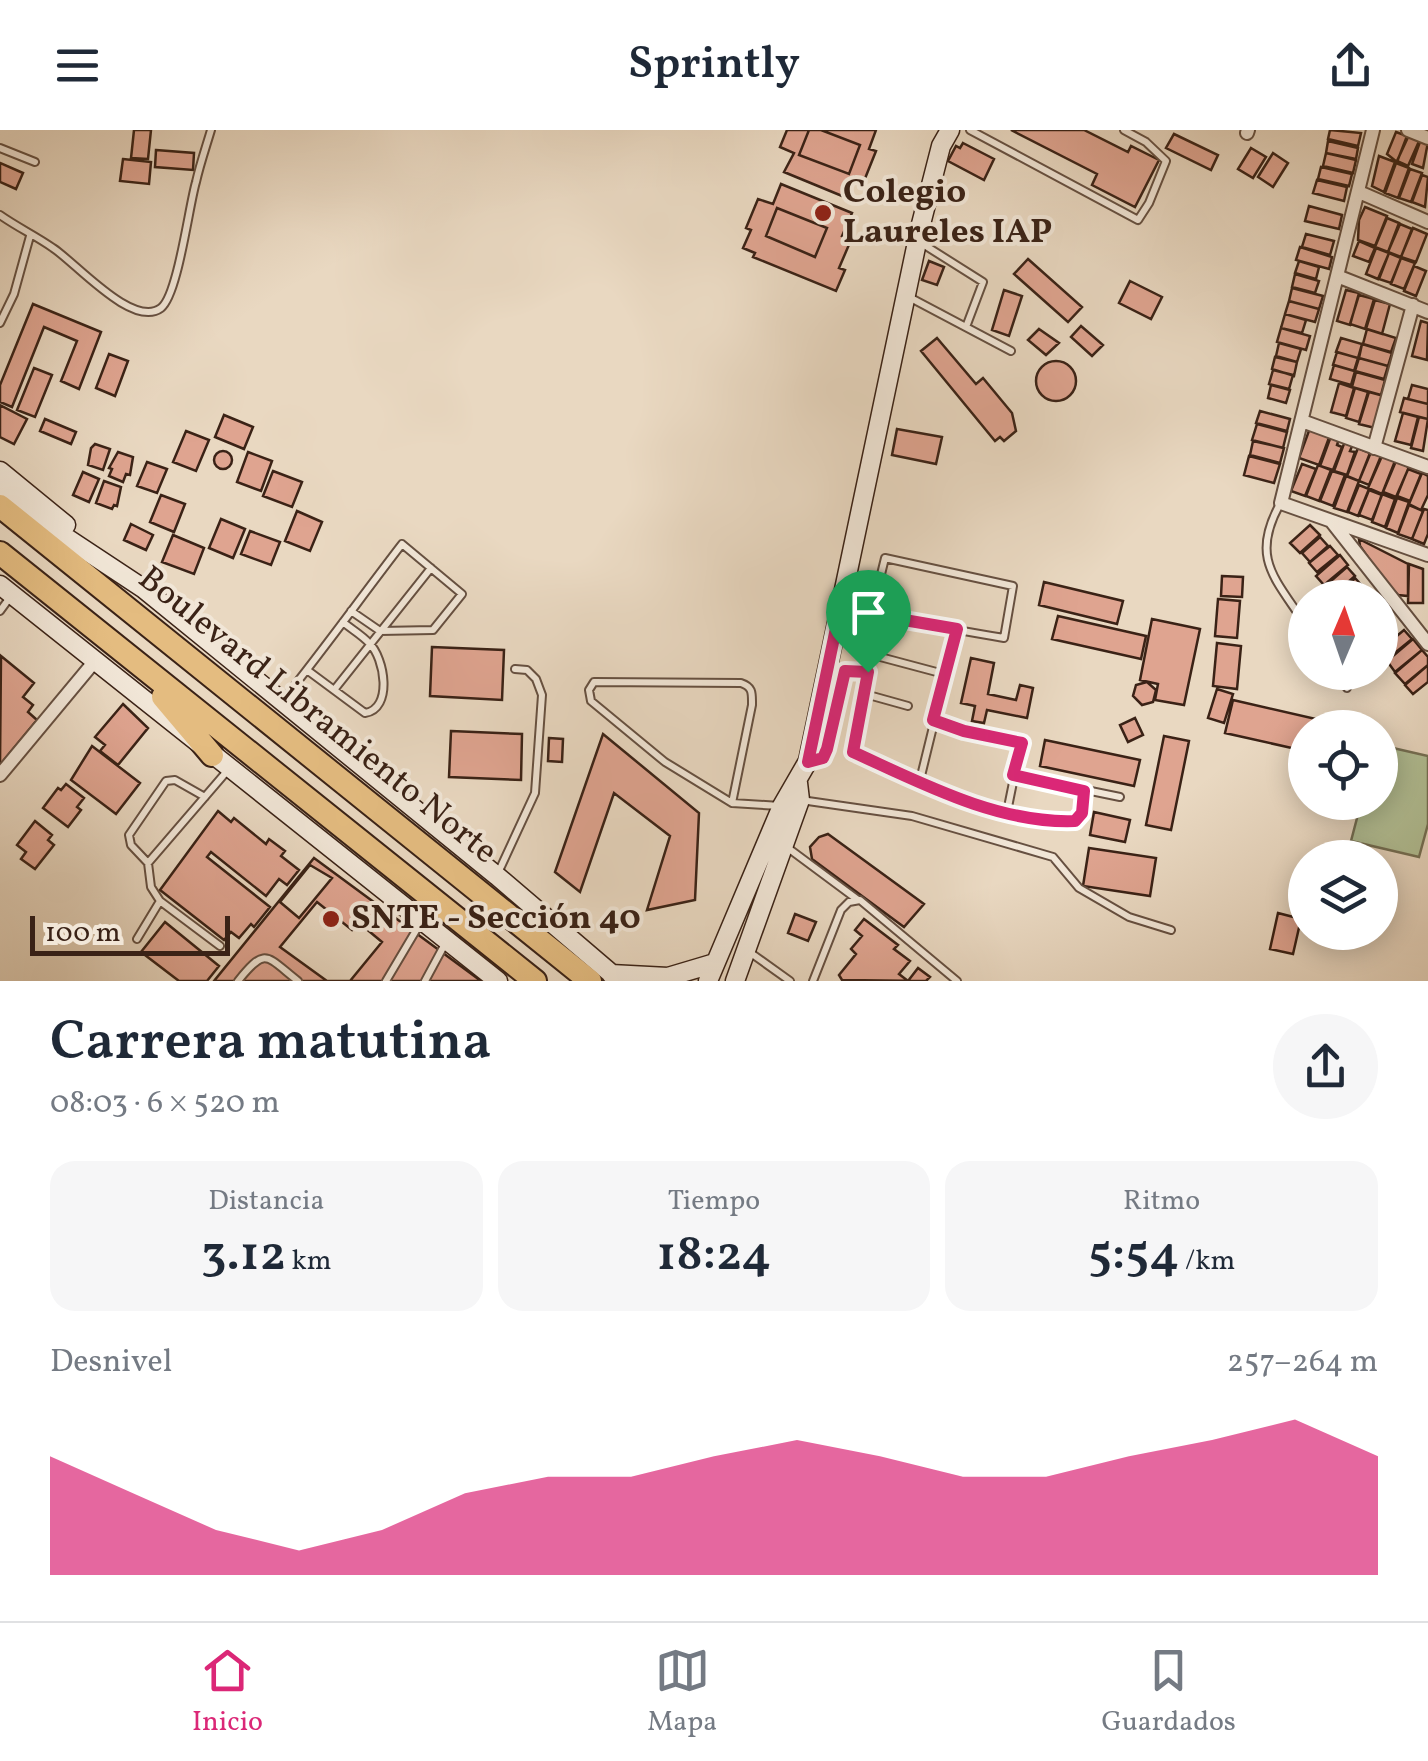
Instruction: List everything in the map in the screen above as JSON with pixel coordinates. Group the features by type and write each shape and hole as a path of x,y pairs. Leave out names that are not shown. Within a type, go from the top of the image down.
{"highway":[{"name":"Boulevard Libramiento Norte","path":"0,506 410,835 607,979"},
{"name":"Boulevard Libramiento Norte","path":"0,553 535,981"},
{"path":"128,657 220,762"}],"street":[{"path":"735,981 777,841 808,762 917,240 942,146 950,130"},
{"path":"1373,130 1281,503 1428,555"},
{"path":"1408,130 1428,138"},
{"path":"1359,192 1428,222"},
{"path":"1337,276 1428,312"},
{"path":"1374,448 1413,305"},
{"path":"1302,421 1428,467"},
{"path":"0,472 497,876 607,979 712,972 777,841"},
{"path":"0,488 35,517 144,589"},
{"path":"1331,520 1428,644"},
{"path":"6,590 498,981"},
{"path":"0,775 94,662"}],"lane":[{"path":"0,215 50,246 114,299 135,310 160,309 168,300 177,270 195,182 211,130"},
{"path":"970,130 1138,220 1166,161 1146,142 1124,130"},
{"path":"0,148 35,162"},
{"path":"0,323 14,294 30,236"},
{"path":"917,240 982,282 966,327"},
{"path":"906,296 1011,350"},
{"path":"1281,503 1268,526 1264,552 1270,571 1288,598"},
{"path":"282,701 307,670 351,610 402,544 462,594 433,630 380,631 351,610"},
{"path":"840,609 871,614 957,629 1004,638 1013,586 885,558 871,614 868,672 853,752 1007,812 1056,822 1075,821 1082,813 1084,791"},
{"path":"334,690 431,568"},
{"path":"0,611 6,590"},
{"path":"307,670 365,713 378,708 382,696 379,657 370,643 343,622"},
{"path":"920,780 957,629"},
{"path":"869,654 944,674"},
{"path":"497,876 535,792 542,695 528,670 515,669"},
{"path":"808,762 823,758 827,749 845,671 868,672"},
{"path":"732,802 752,704 748,685 594,682 589,690 591,701 665,762 732,802 793,796 912,816 1052,857 1079,888 1129,917 1171,930"},
{"path":"865,694 908,706"},
{"path":"933,720 1022,743 1007,812"},
{"path":"148,864 205,797 220,762"},
{"path":"1013,775 1120,797"},
{"path":"205,797 175,780 166,781 128,834 131,845 148,864 152,887 160,901 220,946"},
{"path":"777,841 860,900 957,981"},
{"path":"813,981 841,910 848,902 860,900"},
{"path":"136,939 160,901"},
{"path":"386,981 422,921"},
{"path":"425,981 447,941"},
{"path":"747,950 788,980"},
{"path":"238,981 256,959 262,958 270,959 298,981"}],"green space":[{"path":"1398,749 1428,756 1428,824 1419,857 1398,852 1398,840 1351,840 1357,820 1398,820"}],"building":[{"path":"134,130 151,130 148,159 131,158"},
{"path":"787,130 809,130 799,155 849,174 860,145 821,130 876,130 869,149 876,151 864,181 855,177 847,198 784,172 794,153 780,147"},
{"path":"809,130 821,130 860,145 849,174 799,155"},
{"path":"1011,130 1084,130 1128,152 1131,146 1159,160 1135,207 1092,185 1097,174"},
{"path":"1330,130 1361,133 1358,146 1328,139"},
{"path":"1396,132 1407,136 1397,162 1387,154"},
{"path":"1174,134 1218,155 1211,170 1166,148"},
{"path":"1409,135 1420,139 1408,166 1397,161"},
{"path":"1421,139 1428,142 1423,168 1412,164"},
{"path":"1328,141 1358,148 1356,159 1326,153"},
{"path":"963,143 994,159 984,180 948,161 956,146 960,148"},
{"path":"1251,148 1266,157 1253,178 1238,169"},
{"path":"156,150 194,153 193,170 155,167"},
{"path":"1273,153 1288,163 1273,187 1258,177"},
{"path":"1326,153 1356,160 1353,173 1323,166"},
{"path":"1379,156 1395,162 1384,192 1372,186"},
{"path":"123,159 151,162 149,184 120,181"},
{"path":"0,163 23,173 16,189 0,182"},
{"path":"1396,163 1409,168 1398,198 1385,193"},
{"path":"1321,167 1352,174 1349,186 1318,179"},
{"path":"1410,169 1422,173 1411,202 1399,198"},
{"path":"1422,175 1428,177 1425,207 1412,202"},
{"path":"1317,180 1347,187 1344,201 1313,193"},
{"path":"781,184 852,213 842,236 851,240 839,268 845,270 836,291 753,257 755,253 743,248 758,199 773,204","holes":["777,208 827,228 815,257 766,236"]},
{"path":"1309,206 1342,215 1339,229 1305,221"},
{"path":"1365,207 1387,216 1375,246 1358,240 1359,220"},
{"path":"777,208 827,228 815,257 766,236"},
{"path":"1387,218 1399,223 1388,252 1375,247"},
{"path":"1400,224 1412,229 1401,257 1388,252"},
{"path":"1413,228 1427,234 1416,262 1401,257"},
{"path":"1306,234 1334,241 1330,255 1302,247"},
{"path":"1359,241 1375,248 1369,262 1353,256"},
{"path":"1300,247 1332,257 1329,269 1296,260"},
{"path":"1376,248 1389,253 1378,279 1366,274"},
{"path":"1389,253 1401,258 1391,283 1379,279"},
{"path":"1401,258 1415,263 1404,289 1391,284"},
{"path":"1028,259 1082,307 1068,322 1014,274"},
{"path":"929,261 944,267 937,285 922,280"},
{"path":"1299,261 1319,267 1316,279 1295,273"},
{"path":"1414,266 1426,271 1416,296 1404,291"},
{"path":"1295,274 1319,281 1315,293 1292,287"},
{"path":"1130,281 1162,297 1151,319 1119,303"},
{"path":"1292,288 1323,296 1319,309 1289,301"},
{"path":"1004,290 1022,296 1009,336 992,330"},
{"path":"1346,290 1359,293 1350,325 1337,321"},
{"path":"1359,295 1374,299 1365,329 1350,324"},
{"path":"1375,300 1390,304 1382,334 1366,329"},
{"path":"1289,301 1319,309 1315,322 1285,314"},
{"path":"33,304 101,332 79,389 61,381 77,341 44,327 12,407 0,402 0,385"},
{"path":"1285,314 1306,320 1302,333 1281,328"},
{"path":"1421,321 1428,323 1427,360 1412,356"},
{"path":"1081,326 1103,345 1092,356 1071,337"},
{"path":"1281,328 1310,336 1306,350 1277,342"},
{"path":"1039,329 1059,343 1046,355 1028,340"},
{"path":"1367,329 1396,338 1391,352 1363,344"},
{"path":"937,338 976,384 983,378 1012,413 1016,431 1004,441 1000,437 995,441 921,351"},
{"path":"1341,338 1362,344 1358,358 1336,352"},
{"path":"1279,343 1301,349 1297,362 1276,356"},
{"path":"1362,344 1392,353 1388,366 1359,358"},
{"path":"1337,352 1358,358 1354,371 1333,365"},
{"path":"109,354 128,361 115,396 96,388"},
{"path":"1275,357 1297,362 1294,376 1272,369"},
{"path":"1359,358 1388,366 1384,379 1355,371"},
{"path":"1056,361 1070,367 1076,381 1070,395 1056,401 1042,395 1036,381 1042,367"},
{"path":"1334,365 1355,371 1351,385 1330,379"},
{"path":"34,368 52,375 35,417 17,410"},
{"path":"1273,370 1293,375 1289,389 1269,384"},
{"path":"1356,372 1385,380 1381,395 1352,387"},
{"path":"1339,383 1354,388 1346,416 1331,412"},
{"path":"1271,385 1290,390 1286,403 1268,398"},
{"path":"1412,385 1428,389 1428,404 1408,399"},
{"path":"1355,388 1368,392 1359,422 1346,418"},
{"path":"1369,392 1384,396 1375,428 1359,424"},
{"path":"1404,398 1428,404 1428,419 1400,412"},
{"path":"0,405 27,419 14,444 0,437"},
{"path":"1260,411 1290,419 1287,431 1256,423"},
{"path":"1403,413 1418,417 1411,445 1395,441"},
{"path":"224,415 253,427 244,449 215,437"},
{"path":"1419,417 1428,419 1423,451 1411,448"},
{"path":"45,419 76,432 71,444 40,431"},
{"path":"1257,424 1287,432 1283,448 1252,440"},
{"path":"1310,428 1330,435 1319,465 1299,458"},
{"path":"897,429 942,437 936,464 892,455"},
{"path":"186,431 209,440 196,471 173,462"},
{"path":"1331,436 1339,439 1337,445 1342,447 1333,470 1320,466"},
{"path":"1253,441 1284,448 1280,463 1250,455"},
{"path":"1345,441 1353,444 1350,451 1355,452 1347,475 1334,471"},
{"path":"95,444 110,449 103,470 88,465"},
{"path":"1358,448 1370,453 1359,481 1347,476"},
{"path":"223,451 230,453 230,467 223,469 216,467 214,460 216,453"},
{"path":"118,452 133,457 130,475 126,474 123,482 109,476"},
{"path":"248,452 272,461 261,491 237,482"},
{"path":"1371,452 1381,456 1369,485 1359,481"},
{"path":"1249,456 1280,464 1274,483 1244,475"},
{"path":"1382,456 1395,461 1382,494 1368,488"},
{"path":"1396,461 1409,467 1396,497 1383,492"},
{"path":"147,462 167,469 157,493 137,486"},
{"path":"1302,464 1316,469 1305,496 1291,491"},
{"path":"1318,465 1331,470 1319,501 1306,496"},
{"path":"1408,469 1421,474 1410,501 1397,496"},
{"path":"273,471 302,482 292,507 263,496"},
{"path":"1332,471 1345,475 1333,506 1320,501"},
{"path":"83,472 99,479 89,502 73,495"},
{"path":"1422,473 1428,476 1428,495 1421,510 1409,504"},
{"path":"1346,476 1359,481 1347,512 1334,508"},
{"path":"104,481 121,487 117,506 112,509 96,503"},
{"path":"1359,485 1369,489 1358,516 1348,512"},
{"path":"1369,490 1382,495 1372,520 1359,515"},
{"path":"1382,494 1395,499 1385,527 1372,522"},
{"path":"161,495 185,504 174,532 150,522"},
{"path":"1397,498 1409,502 1398,533 1386,528"},
{"path":"1409,505 1423,511 1412,539 1398,534"},
{"path":"1424,509 1428,510 1428,534 1424,544 1412,539"},
{"path":"297,511 322,522 310,551 285,541"},
{"path":"221,519 245,529 233,558 209,548"},
{"path":"131,524 153,535 146,550 124,540"},
{"path":"1310,525 1320,535 1300,553 1290,543"},
{"path":"250,531 280,542 271,565 241,554"},
{"path":"173,535 204,548 194,574 162,562"},
{"path":"1320,537 1328,546 1310,562 1302,553"},
{"path":"1359,539 1408,564 1408,596 1398,595 1398,580 1384,580"},
{"path":"1330,546 1338,555 1317,572 1309,563"},
{"path":"1340,555 1348,565 1330,580 1316,576"},
{"path":"1409,564 1423,569 1423,603 1408,603"},
{"path":"1347,567 1355,576 1350,580 1332,580"},
{"path":"1222,576 1243,577 1242,597 1221,596"},
{"path":"1044,582 1123,601 1117,624 1039,605"},
{"path":"1218,599 1240,601 1237,638 1215,636"},
{"path":"1058,616 1146,636 1141,659 1052,639"},
{"path":"1152,619 1200,629 1184,705 1155,700 1158,684 1140,680"},
{"path":"846,623 865,625 862,646 843,643"},
{"path":"1404,630 1412,639 1398,650 1398,635"},
{"path":"1413,639 1422,650 1398,670 1398,652"},
{"path":"1217,643 1241,646 1237,689 1213,686"},
{"path":"432,647 504,650 502,700 430,696"},
{"path":"1422,650 1428,657 1428,665 1405,684 1398,670"},
{"path":"1,656 34,683 23,697 33,705 28,712 37,720 0,765"},
{"path":"971,658 994,663 988,694 1016,700 1020,685 1033,688 1027,718 987,710 984,723 972,721 975,706 961,703"},
{"path":"1428,665 1428,682 1413,694 1405,685"},
{"path":"1147,682 1156,690 1153,702 1142,705 1133,696 1136,685"},
{"path":"1217,689 1233,694 1224,723 1208,718"},
{"path":"1233,700 1288,713 1288,747 1225,733"},
{"path":"123,704 148,728 118,765 100,751 105,745 95,737"},
{"path":"1135,718 1143,735 1128,742 1120,725"},
{"path":"451,731 522,734 521,780 449,777"},
{"path":"603,734 699,813 695,900 647,910 670,836 614,793 580,892 555,872"},
{"path":"1164,736 1189,741 1171,830 1146,825"},
{"path":"549,738 563,739 562,762 548,761"},
{"path":"1045,740 1140,760 1134,786 1040,766"},
{"path":"92,746 140,783 116,814 71,780"},
{"path":"66,784 84,798 77,807 81,810 68,827 43,808 58,788 61,790"},
{"path":"218,811 231,822 234,818 266,844 269,839 285,851 281,856 299,870 287,885 279,879 266,896 211,852 207,857 270,907 239,938 231,932 224,940 160,890"},
{"path":"1094,812 1130,820 1125,842 1090,835"},
{"path":"35,821 52,835 48,840 54,845 35,869 21,859 26,852 17,845"},
{"path":"828,834 924,904 904,927 812,859 810,847"},
{"path":"1089,848 1156,858 1150,896 1083,886"},
{"name":"SNTE - Sección 40","path":"314,858 481,981 214,981"},
{"path":"310,865 332,878 299,918 280,902"},
{"path":"317,902 352,930 358,922 382,942 350,981 327,981 280,947"},
{"path":"1278,913 1288,916 1288,950 1294,950 1293,954 1270,949"},
{"path":"795,914 816,922 808,941 788,933"},
{"path":"864,919 898,945 894,949 910,961 899,974 908,981 842,980 839,975 856,954 851,949 862,936 855,930"},
{"path":"165,922 219,966 207,981 179,981 141,952"},
{"path":"918,968 930,977 926,981 908,981"}],"place":[{"name":"Colegio Laureles IAP","path":"823,213"},
{"name":"SNTE - Sección 40","path":"331,919"}],"route":[{"path":"840,609 942,626 957,629 933,720 1022,743 1013,775 1084,791 1082,813 1075,821 1056,822 1007,812 975,803 853,752 868,672 845,671 827,749 823,758 808,762 840,609"}]}
